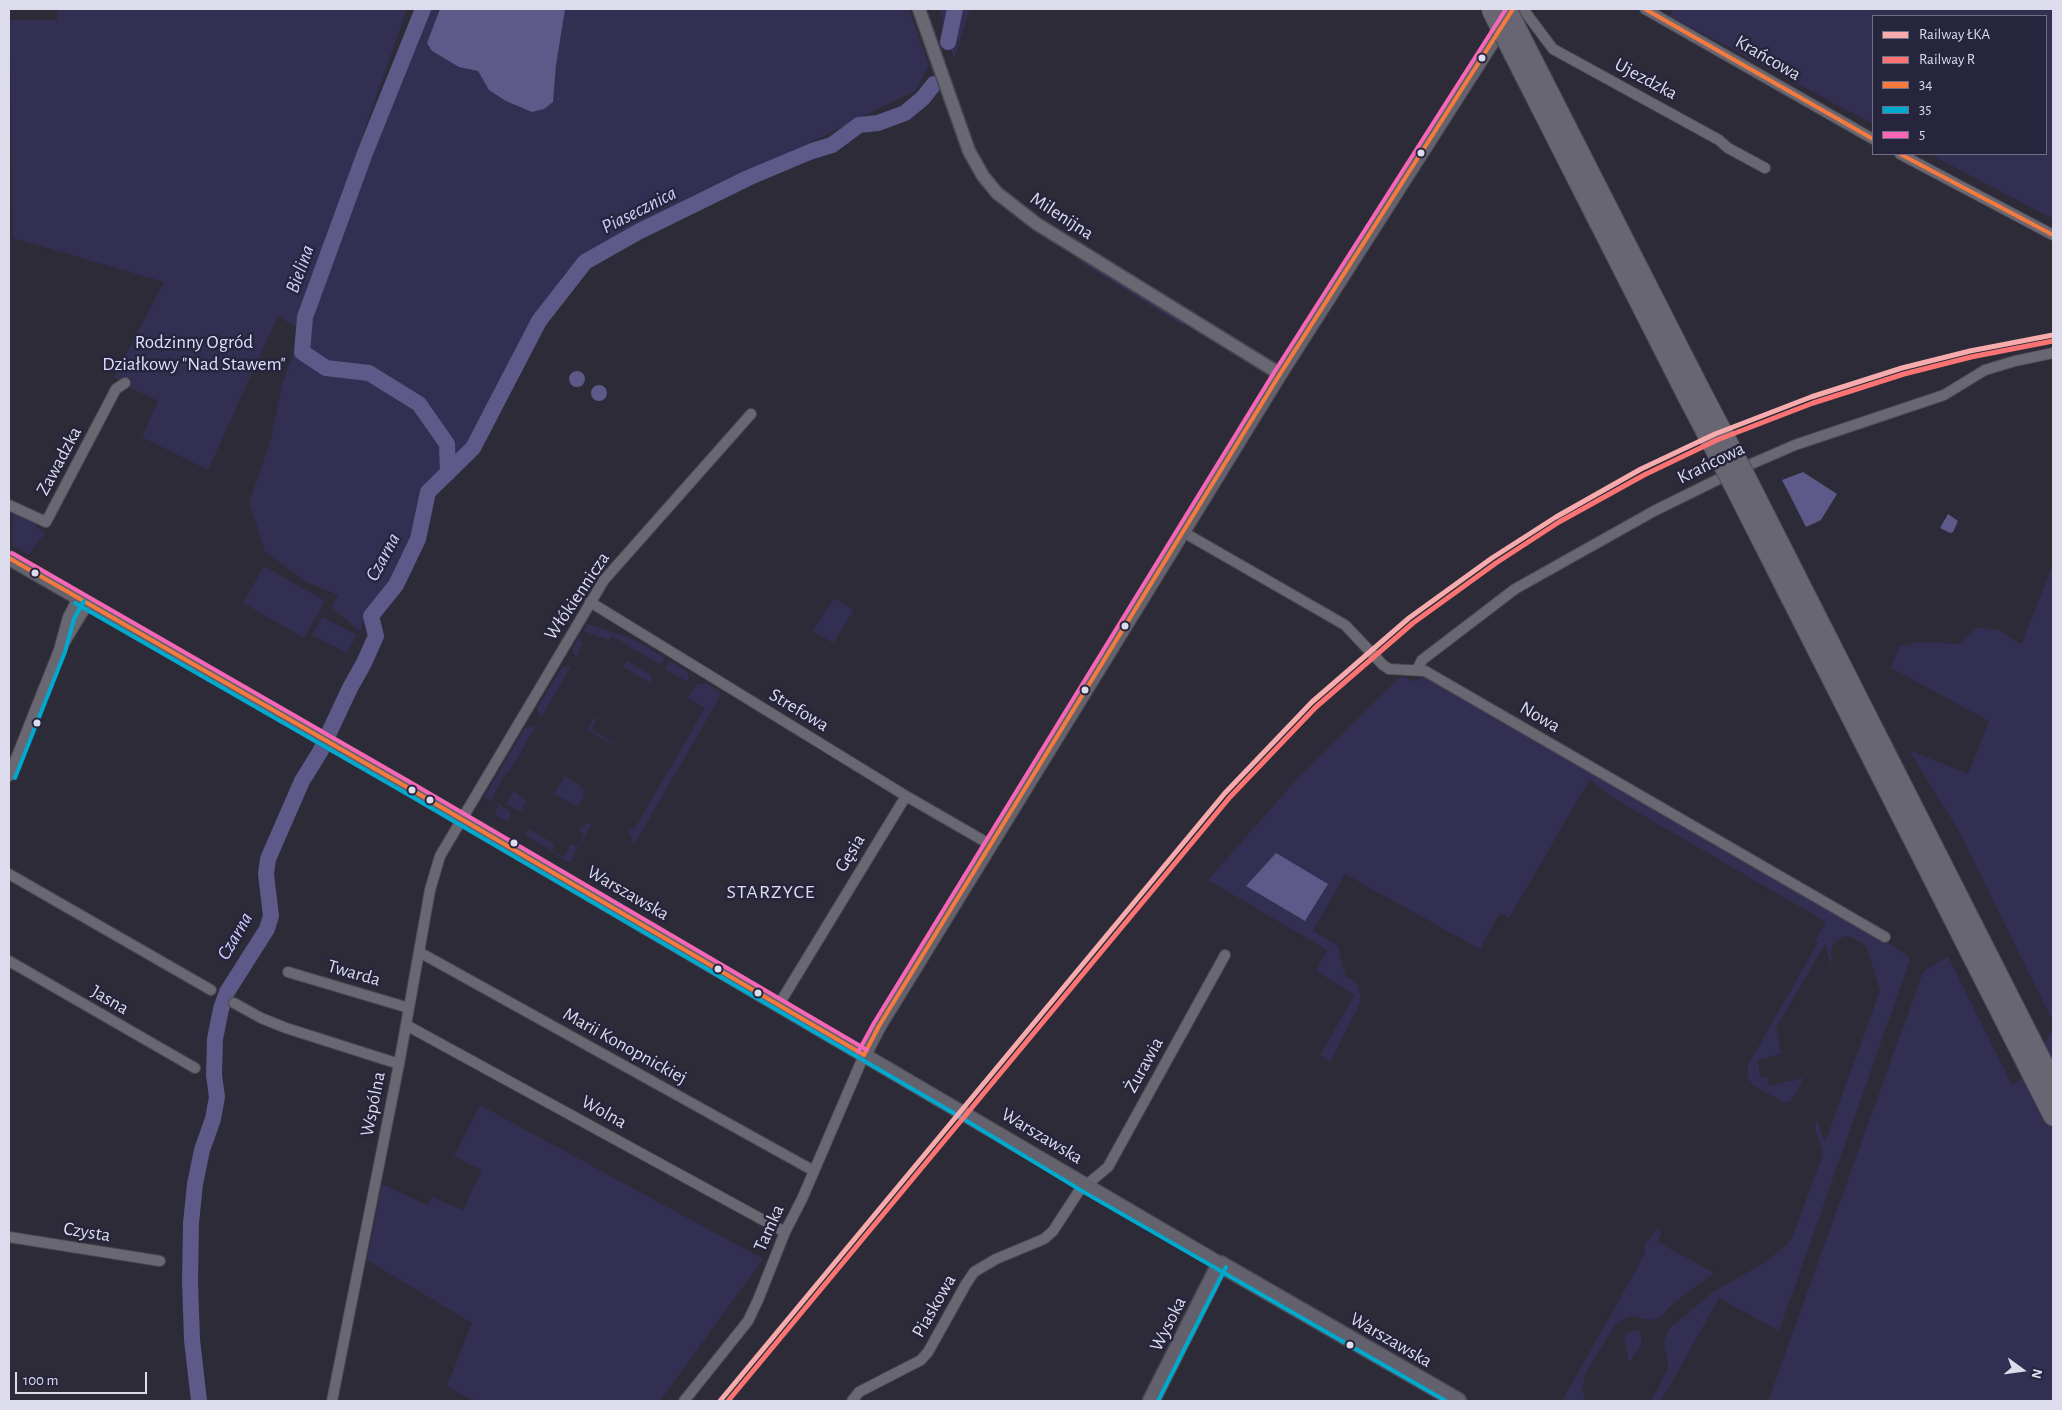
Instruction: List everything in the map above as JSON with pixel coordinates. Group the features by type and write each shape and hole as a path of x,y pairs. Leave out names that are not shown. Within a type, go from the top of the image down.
{"highway":[{"path":"1490,9 1519,48 1694,392 2053,1116"},
{"path":"1507,9 1519,48"},
{"path":"1739,481 2053,1083"}],"main road":[{"path":"864,1055 872,1038 1280,374 1513,9"},
{"name":"Warszawska","path":"9,558 463,819 1085,1186 1458,1401"},
{"name":"Wysoka","path":"1151,1401 1220,1264"}],"street":[{"name":"Milenijna","path":"919,9 969,151 983,176 997,193 1015,209 1037,224 1280,374"},
{"name":"Ujezdzka","path":"1522,9 1553,49 1719,140 1728,148 1765,168"},
{"name":"Krańcowa","path":"1645,9 1872,138"},
{"path":"1902,155 2053,234"},
{"name":"Krańcowa","path":"1417,670 1422,660 1515,589 1654,511 1794,444 1944,395 1985,370 2015,360 2053,353"},
{"name":"Zawadzka","path":"9,505 46,522 116,389 125,383"},
{"name":"Włókiennicza","path":"463,819 604,580 751,414"},
{"name":"Nowa","path":"1183,532 1345,625 1389,669 1425,671 1885,937"},
{"path":"9,776 59,650 68,617 83,601"},
{"name":"Strefowa","path":"590,602 906,796 991,845"},
{"name":"Gęsia","path":"778,1006 906,796"},
{"name":"Wspólna","path":"332,1401 399,1064 430,890 440,856 463,819"},
{"path":"9,874 211,990"},
{"name":"Marii Konopnickiej","path":"419,952 814,1170"},
{"name":"Żurawia","path":"1085,1186 1108,1167 1225,954"},
{"name":"Jasna","path":"9,961 195,1068"},
{"name":"Twarda","path":"288,972 409,1008"},
{"path":"234,1003 261,1018 286,1028 399,1064"},
{"name":"Wolna","path":"406,1024 784,1232"},
{"name":"Tamka","path":"684,1401 748,1320 758,1300 784,1232 814,1170 864,1055"},
{"name":"Piaskowa","path":"852,1401 859,1392 922,1360 974,1272 996,1259 1044,1239 1085,1186"},
{"name":"Czysta","path":"9,1237 160,1261"}],"green space":[{"name":"Rodzinny Ogród Działkowy \"Nad Stawem\"","path":"57,9 407,9 295,327 278,316 208,470 142,437 158,401 127,386 114,377 164,282 13,238 10,20 57,20"},
{"path":"425,9 909,9 929,66 915,91 648,222 584,260 538,319 481,427 448,466 419,495 417,519 392,583 364,615 361,632 331,607 338,595 304,581 265,551 249,502 270,443 282,385 366,153"},
{"path":"939,9 970,9 954,59"},
{"path":"1674,9 2053,9 2053,219 1932,155 2047,155 2047,15 1872,15 1872,123 1670,16"},
{"path":"1076,259 1096,266 1185,322 1184,325 1183,326"},
{"path":"17,512 34,520 37,527 45,533 28,555 12,545 13,513"},
{"path":"2053,565 2053,1022 1960,833 1909,750 1968,774 1989,721 1891,668 1900,646 1920,642 1959,644 1978,627 1998,630 2021,644"},
{"path":"264,566 325,601 304,638 243,603"},
{"path":"834,598 854,610 833,643 813,631"},
{"path":"322,617 357,635 347,653 312,635"},
{"path":"588,624 633,639 665,658 659,664 612,636 609,640 583,631"},
{"path":"579,638 583,644 576,658 572,649"},
{"path":"670,661 688,672 688,682 667,670 666,667"},
{"path":"626,662 652,676 650,683 623,667"},
{"path":"571,666 541,718 537,708 562,667"},
{"path":"1425,674 1905,953 1910,960 1779,1331 1719,1298 1661,1401 1651,1401 1667,1371 1668,1361 1664,1344 1670,1328 1713,1292 1764,1263 1792,1238 1823,1154 1815,1129 1816,1123 1818,1122 1825,1142 1880,991 1867,949 1862,943 1848,936 1842,937 1833,945 1831,953 1832,967 1825,944 1776,1028 1780,1054 1757,1060 1761,1078 1767,1076 1769,1086 1803,1079 1792,1100 1785,1103 1753,1085 1747,1076 1748,1065 1818,943 1815,941 1826,922 1612,797 1590,779 1509,918 1500,913 1480,949 1345,874 1313,931 1337,945 1346,977 1355,981 1361,1001 1330,1062 1320,1055 1355,995 1316,971 1327,950 1208,880 1296,780 1399,678 1405,677 1412,681 1419,680"},
{"path":"706,683 720,692 719,698 634,845 627,827 634,830 705,708 688,698 696,685"},
{"path":"594,718 597,719 591,729 614,745 588,731"},
{"path":"536,726 491,800 510,811 511,816 507,822 494,814 499,806 484,797 525,728"},
{"path":"565,776 583,788 584,796 579,805 575,805 554,794"},
{"path":"514,791 527,800 521,811 506,805"},
{"path":"586,824 591,824 570,863 524,834 529,830 555,844 552,850 564,857 571,844 577,847 584,835 578,831"},
{"path":"1948,956 2012,1085 2025,1076 2053,1131 2053,1401 1768,1401 1923,972"},
{"path":"2053,1028 2053,1065 2043,1046"},
{"path":"480,1105 763,1259 660,1401 474,1401 447,1386 472,1323 367,1260 382,1184 427,1205 432,1197 463,1210 482,1170 454,1156"},
{"path":"1656,1229 1661,1232 1658,1242 1714,1273 1675,1302 1659,1318 1650,1320 1633,1316 1623,1319 1616,1324 1585,1374 1582,1389 1585,1401 1562,1401 1640,1263 1645,1252 1644,1246"},
{"path":"1634,1330 1640,1332 1642,1343 1629,1363 1624,1339 1625,1334"}],"shaded area":[{"path":"440,9 565,9 556,65 553,102 544,109 532,112 506,101 489,90 478,71 459,67 432,51 427,43"},
{"path":"577,371 583,373 585,379 583,385 577,387 571,385 569,379 571,373"},
{"path":"599,385 605,387 607,393 605,399 599,401 593,399 591,393 593,387"},
{"path":"1803,472 1837,494 1821,520 1806,527 1782,480"},
{"path":"1948,514 1958,521 1953,532 1950,533 1940,528"},
{"path":"1276,853 1328,884 1305,921 1246,886"}],"waterway":[{"name":"Bielina","path":"423,9 365,153 305,317 302,352 326,368 369,373 419,404 447,444 448,473"},
{"name":"Piasecznica","path":"948,42 955,9"},
{"name":"Czarna","path":"199,1401 192,1340 190,1282 191,1223 195,1184 202,1150 213,1119 217,1097 214,1075 215,1039 221,1009 227,992 267,929 271,916 266,874 268,859 302,781 320,752 376,636 371,616 396,585 418,539 428,492 473,448 539,321 585,262 638,232 748,178 812,151 832,145 859,125 878,123 905,113 923,98 934,84"}],"rail line":[{"name":"ŁKA","path":"720,1401 1225,793 1312,702 1409,618 1492,558 1556,517 1641,469 1715,434 1811,397 1902,368 1970,351 2053,335"},
{"name":"R","path":"728,1401 1230,797 1316,707 1413,623 1496,563 1559,522 1644,475 1717,440 1813,403 1904,374 1971,357 2053,341"}],"transit line":[{"name":"5","path":"858,1052 1275,371 1506,9"},
{"name":"34","path":"864,1055 879,1026 1280,374 1513,9"},
{"name":"34","path":"1645,9 1872,138"},
{"name":"34","path":"1902,155 2053,235"},
{"name":"5","path":"12,553 415,785 867,1050"},
{"name":"34","path":"9,558 412,790 864,1055"},
{"name":"35","path":"15,778 65,652 74,619 84,601"},
{"name":"35","path":"75,603 409,795 957,1115 1082,1191 1446,1401"},
{"name":"35","path":"1158,1401 1226,1267"}],"district":[{"name":"STARZYCE","path":"771,892"}]}
